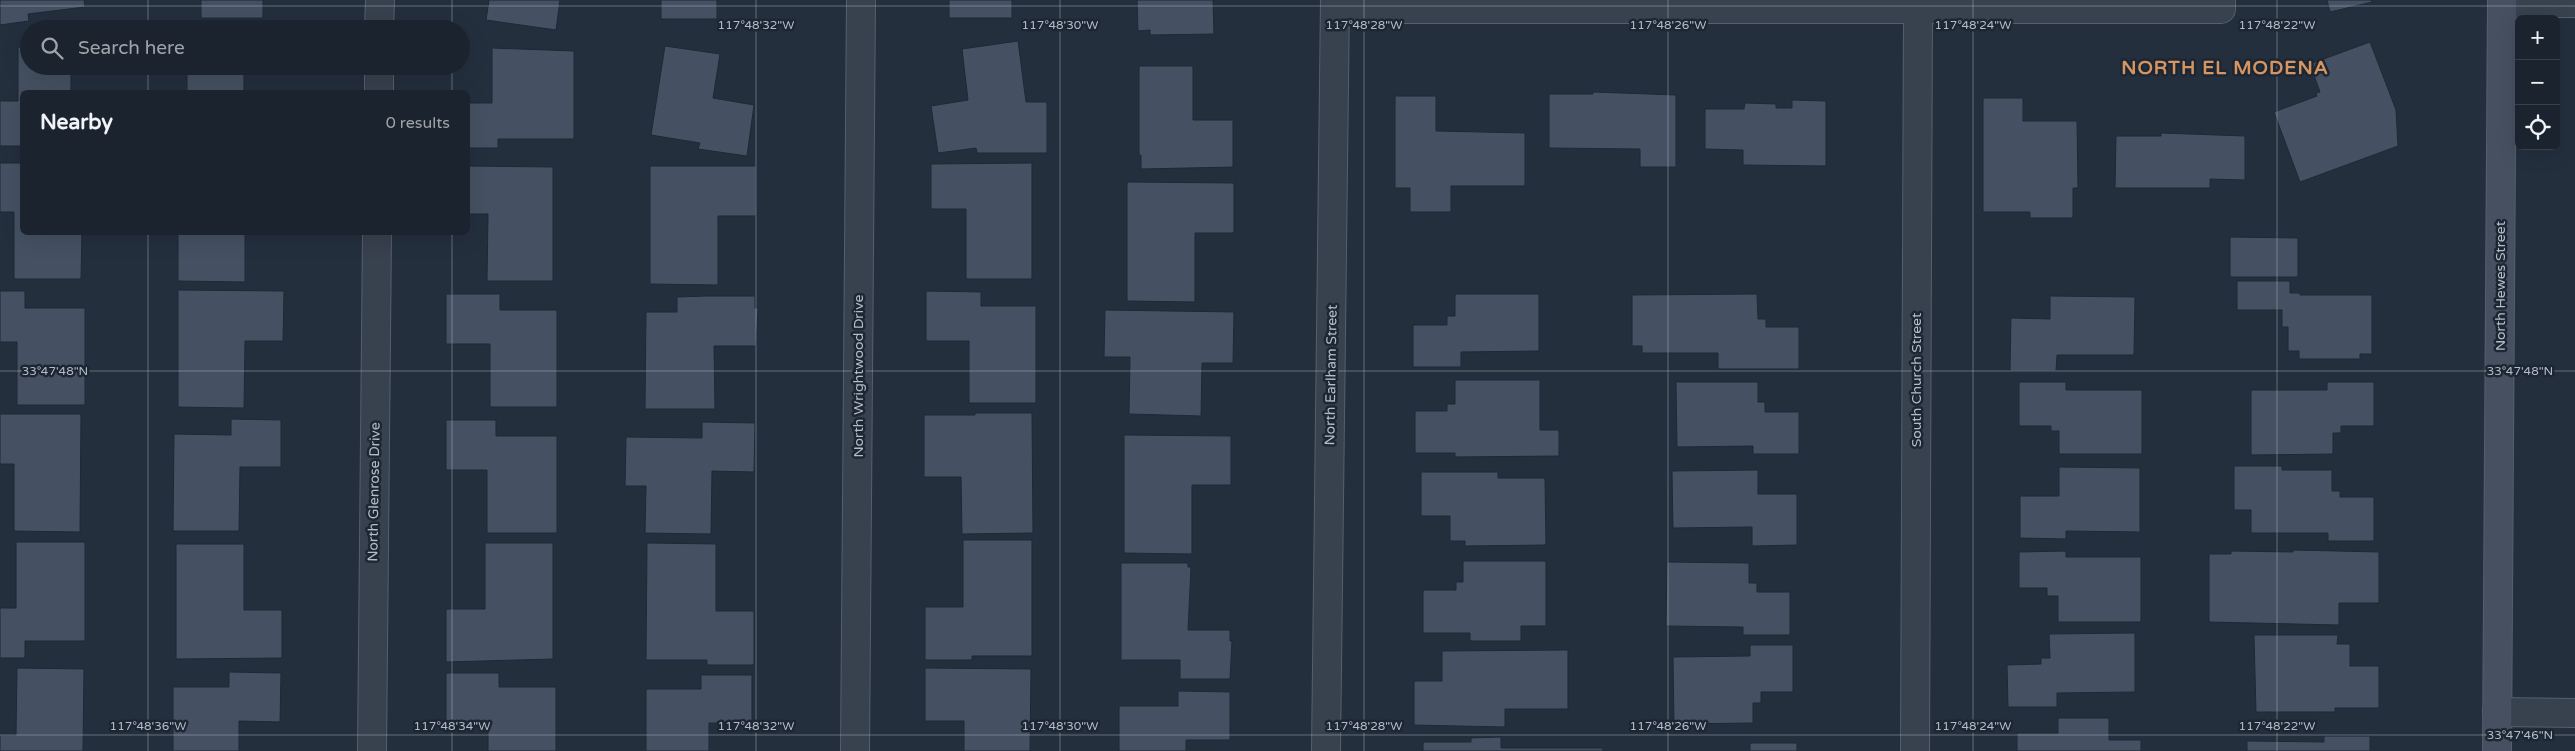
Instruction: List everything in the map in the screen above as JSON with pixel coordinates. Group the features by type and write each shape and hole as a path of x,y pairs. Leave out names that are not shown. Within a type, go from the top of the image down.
{"main road":[{"name":"North Hewes Street","path":"2497,751 2502,1"}],"street":[{"path":"380,0 380,20"},
{"name":"North Wrightwood Drive","path":"855,751 861,0"},
{"path":"2502,1 2575,3"},
{"path":"1335,4 1775,4 1918,8 2221,4"},
{"name":"North Earlham Street","path":"1326,751 1335,4"},
{"name":"South Church Street","path":"1915,751 1918,8"},
{"path":"379,75 379,90"},
{"name":"North Glenrose Drive","path":"372,751 377,235"},
{"path":"2498,712 2575,713"}],"building":[{"path":"0,0 84,0 85,7 28,14 29,20 20,20 20,22 0,25"},
{"path":"201,0 263,0 263,18 201,18"},
{"path":"489,0 560,0 556,30 486,20"},
{"path":"661,0 717,0 717,19 661,19"},
{"path":"949,0 1012,0 1012,18 949,18"},
{"path":"1137,0 1213,0 1214,34 1150,35 1150,30 1138,31"},
{"path":"2327,0 2371,0 2372,2 2330,12"},
{"path":"1018,41 1026,102 1047,102 1047,153 977,153 976,148 938,153 931,106 968,100 962,49"},
{"path":"2370,42 2396,110 2398,146 2300,182 2274,112 2317,96 2316,93 2320,92 2310,64"},
{"path":"665,46 720,54 713,98 754,105 747,156 698,149 700,143 651,135"},
{"path":"18,47 20,47 20,75 71,75 71,90 20,90 20,146 0,146 0,101 18,101"},
{"path":"492,48 574,51 574,139 498,139 498,148 470,148 470,103 492,103"},
{"path":"1139,66 1193,66 1193,120 1233,120 1233,167 1141,169 1141,155 1139,155"},
{"path":"187,75 244,75 244,90 187,90"},
{"path":"1593,92 1676,95 1676,167 1640,167 1640,149 1549,148 1549,94 1593,94"},
{"path":"1395,96 1436,96 1436,131 1525,133 1525,186 1451,186 1451,212 1410,212 1410,188 1395,188"},
{"path":"1983,98 2023,98 2023,121 2077,121 2078,188 2073,188 2073,218 2030,218 2030,212 1983,212"},
{"path":"1792,100 1826,101 1826,166 1743,165 1743,150 1705,149 1705,109 1744,109 1745,103 1776,104 1776,108 1792,108"},
{"path":"2161,133 2245,136 2245,180 2210,179 2210,188 2115,188 2116,136 2161,136"},
{"path":"0,163 20,163 20,235 82,235 81,279 14,279 14,212 0,212"},
{"path":"1032,163 1032,279 966,279 966,209 931,209 931,164"},
{"path":"470,166 553,167 553,281 487,281 488,214 470,214"},
{"path":"650,166 756,166 756,216 718,216 718,285 650,284"},
{"path":"1127,182 1234,183 1234,233 1195,233 1195,302 1127,301"},
{"path":"178,235 245,235 245,282 178,281"},
{"path":"2230,237 2298,238 2298,277 2230,277"},
{"path":"2237,281 2290,281 2290,293 2300,293 2300,295 2372,295 2372,354 2360,354 2360,359 2299,359 2299,351 2288,351 2288,327 2282,327 2282,310 2237,310"},
{"path":"178,290 284,291 283,341 245,341 244,408 178,407"},
{"path":"0,291 25,291 25,308 85,308 85,405 17,405 17,342 0,342"},
{"path":"926,291 981,292 981,306 1036,306 1036,403 969,403 969,341 926,341"},
{"path":"446,294 500,294 500,310 557,310 557,407 490,407 490,344 446,344"},
{"path":"1455,294 1539,294 1539,351 1461,352 1461,367 1413,367 1413,325 1447,325 1447,316 1455,316"},
{"path":"1757,294 1758,319 1766,319 1766,327 1799,327 1799,369 1718,369 1718,353 1642,353 1642,346 1632,346 1632,295"},
{"path":"755,296 755,308 758,308 756,346 714,346 715,409 645,409 646,312 677,312 677,297"},
{"path":"2050,296 2135,297 2134,355 2057,355 2056,371 2010,371 2011,318 2050,319"},
{"path":"1105,310 1234,312 1233,363 1202,363 1201,416 1129,414 1130,357 1104,357"},
{"path":"1455,380 1540,380 1540,430 1559,430 1559,456 1455,457 1455,453 1415,453 1415,411 1447,411 1447,404 1455,404"},
{"path":"1676,382 1758,382 1758,402 1765,402 1765,412 1799,412 1799,454 1753,454 1753,446 1677,447"},
{"path":"2019,382 2066,382 2066,390 2142,390 2142,454 2059,454 2059,431 2051,431 2051,426 2019,426"},
{"path":"2327,382 2374,382 2374,426 2341,426 2341,433 2333,433 2333,454 2251,455 2251,390 2327,390"},
{"path":"975,413 1032,413 1033,533 962,534 961,477 924,477 924,415 975,415"},
{"path":"0,414 81,414 80,532 14,531 14,464 0,464"},
{"path":"231,419 281,420 281,467 240,467 239,531 173,531 174,434 231,435"},
{"path":"446,420 496,420 496,436 557,436 557,533 487,533 487,470 446,470"},
{"path":"702,422 755,423 754,472 712,471 711,534 645,533 646,486 625,486 626,437 702,438"},
{"path":"1124,435 1231,436 1231,485 1192,485 1192,554 1124,553"},
{"path":"2234,466 2282,466 2282,470 2332,470 2332,491 2340,491 2340,497 2374,497 2374,541 2328,541 2328,533 2251,533 2251,510 2234,510"},
{"path":"2059,467 2140,468 2140,532 2066,531 2066,539 2020,538 2020,496 2059,496"},
{"path":"1758,470 1758,494 1797,494 1797,545 1752,546 1752,527 1673,528 1672,471"},
{"path":"1421,472 1498,472 1498,478 1545,478 1546,545 1465,546 1465,541 1450,541 1450,516 1421,516"},
{"path":"963,540 1032,540 1032,656 972,656 972,660 925,660 925,607 963,607"},
{"path":"16,542 85,542 85,641 25,641 25,658 0,658 0,608 16,608"},
{"path":"485,543 553,543 553,659 446,662 446,609 485,609"},
{"path":"647,543 716,544 716,611 754,611 754,665 707,665 707,660 646,660"},
{"path":"176,544 244,544 244,610 282,610 282,658 176,659"},
{"path":"2293,550 2379,552 2379,603 2339,603 2339,625 2209,622 2209,554 2231,554 2231,551 2293,552"},
{"path":"2066,551 2066,557 2141,557 2141,622 2058,622 2058,596 2047,596 2047,588 2019,588 2019,552"},
{"path":"1463,561 1546,561 1546,626 1521,626 1521,641 1470,641 1470,633 1423,633 1423,590 1456,590 1456,582 1463,582"},
{"path":"1667,562 1749,563 1749,583 1757,583 1757,592 1790,592 1790,635 1743,635 1743,627 1666,626"},
{"path":"1121,563 1188,563 1188,567 1191,567 1188,630 1230,630 1230,641 1232,641 1230,679 1180,679 1180,660 1121,660"},
{"path":"2135,633 2135,692 2057,693 2057,707 2008,707 2007,665 2041,664 2041,658 2050,658 2049,634"},
{"path":"2254,635 2338,635 2337,644 2350,644 2350,666 2379,666 2379,708 2335,708 2335,712 2256,712"},
{"path":"1750,645 1793,645 1793,692 1761,692 1761,703 1753,703 1753,723 1674,724 1673,657 1750,656"},
{"path":"1568,650 1568,709 1505,709 1505,727 1414,725 1414,681 1442,681 1442,651"},
{"path":"17,668 84,669 83,751 0,751 0,735 16,735"},
{"path":"925,668 1031,669 1030,751 964,751 964,721 925,721"},
{"path":"229,672 281,673 280,722 239,721 239,751 173,751 173,687 229,687"},
{"path":"446,673 499,673 499,687 556,687 556,751 488,751 488,721 446,721"},
{"path":"701,675 752,675 752,723 709,723 709,751 646,751 646,689 701,689"},
{"path":"1178,691 1230,692 1230,740 1186,740 1186,751 1119,751 1119,706 1178,706"},
{"path":"2058,718 2109,718 2109,740 2141,740 2141,751 2017,751 2017,733 2058,733"},
{"path":"2324,736 2370,736 2370,751 2247,751 2247,741 2324,742"},
{"path":"1501,737 1501,748 1603,748 1603,751 1423,751 1423,742 1471,742 1471,738"},
{"path":"1750,743 1797,743 1797,751 1750,751"}],"district":[{"name":"NORTH EL MODENA","path":"2225,68"}]}
